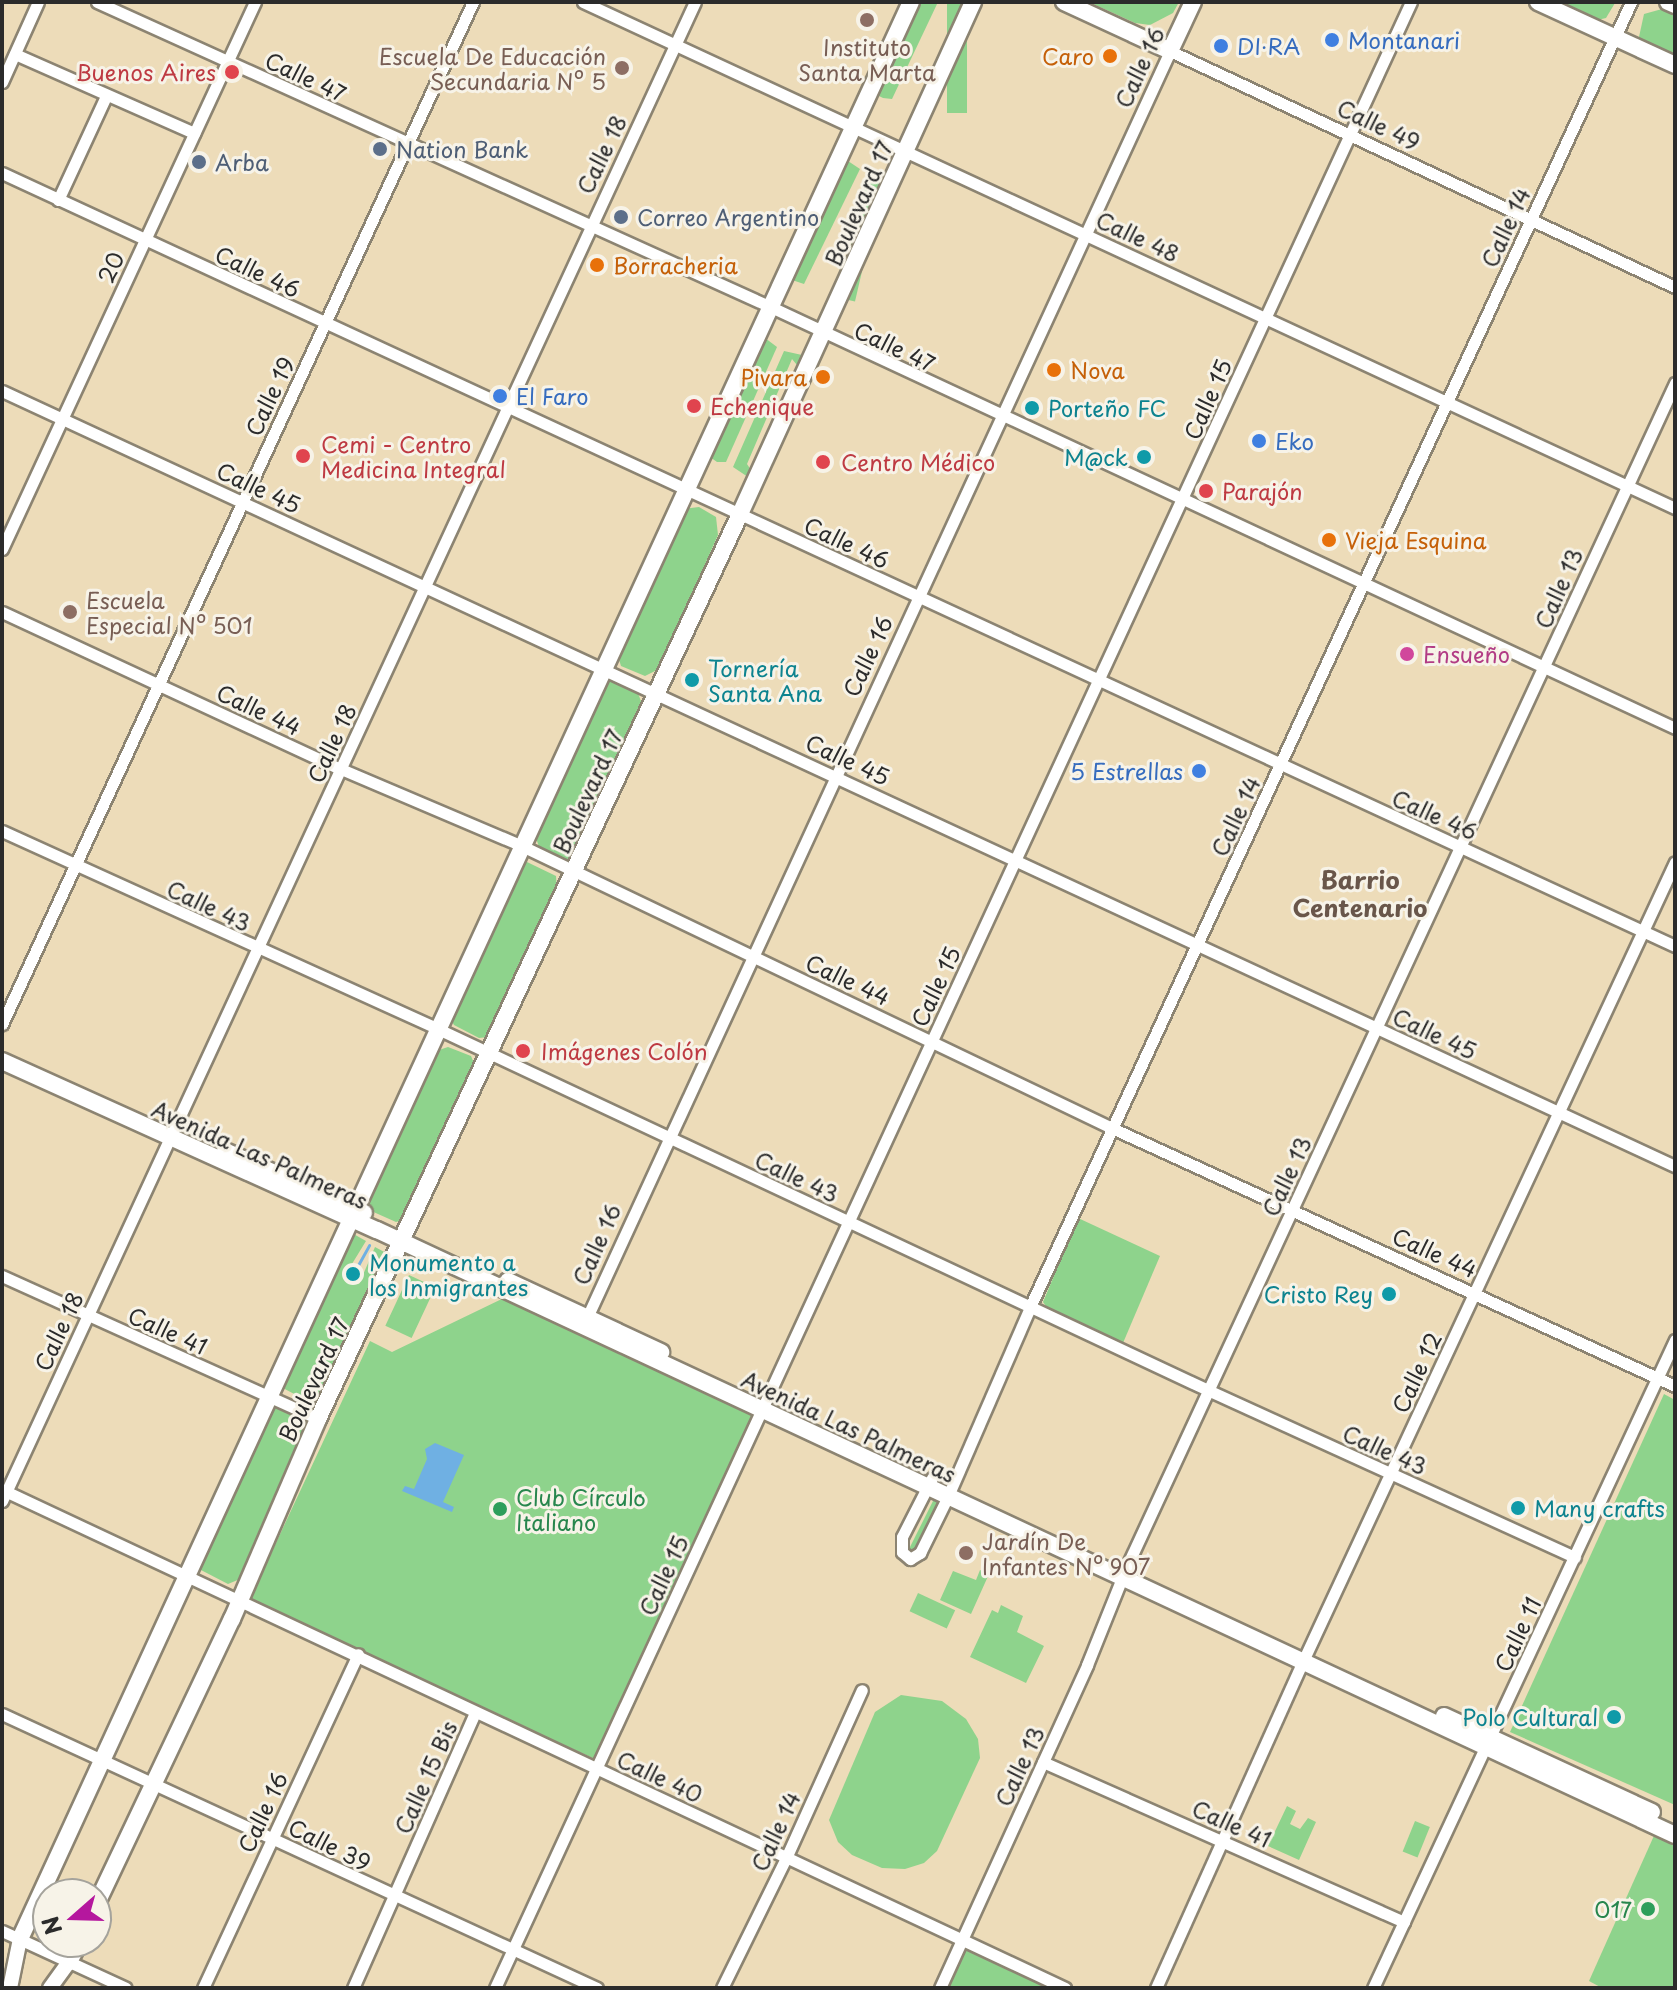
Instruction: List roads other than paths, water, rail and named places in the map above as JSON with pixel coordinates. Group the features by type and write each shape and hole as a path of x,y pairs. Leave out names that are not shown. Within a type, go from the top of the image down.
{"main road":[{"name":"Boulevard 17","path":"20,1939 188,1577 436,1028 688,491 911,2"},
{"name":"Boulevard 17","path":"109,1878 318,1419 740,514 973,2"},
{"name":"Calle 49","path":"1064,2 1170,51"},
{"name":"Calle 16","path":"1170,51 1193,2"},
{"path":"1538,2 1675,65"},
{"path":"1668,2 1675,5"},
{"name":"Avenida Las Palmeras","path":"2,1048 172,1133"},
{"name":"Avenida Las Palmeras","path":"2,1061 352,1213 1305,1656 1675,1835"},
{"name":"Avenida Las Palmeras","path":"1487,1742 1675,1823"},
{"path":"69,1962 71,1958"}],"street":[{"path":"2,82 38,2"},
{"name":"Calle 47","path":"97,2 407,145 771,307 822,334 1675,728"},
{"name":"20","path":"2,549 255,2"},
{"name":"Calle 19","path":"2,1024 473,2"},
{"name":"Calle 48","path":"583,2 1675,508"},
{"name":"Calle 18","path":"3,1494 695,2"},
{"name":"Calle 15","path":"495,1988 1411,2"},
{"name":"Calle 14","path":"930,1482 902,1537 902,1552 910,1559 920,1553 950,1492 1030,1307 1631,2"},
{"name":"Calle 49","path":"1170,51 1675,287"},
{"name":"Calle 16","path":"585,1323 1170,51"},
{"path":"15,54 194,133"},
{"path":"58,200 106,96"},
{"name":"Calle 46","path":"2,173 1675,946"},
{"name":"Calle 13","path":"940,1988 1043,1762 1124,1572 1675,383"},
{"name":"Calle 45","path":"2,391 1675,1166"},
{"name":"Calle 44","path":"2,612 341,769 522,846 1114,1129 1675,1386"},
{"name":"Calle 43","path":"2,831 436,1028 1210,1391 1575,1557"},
{"name":"Calle 12","path":"1156,1988 1305,1656 1675,862"},
{"name":"Calle 41","path":"2,1276 318,1419"},
{"name":"Calle 11","path":"1373,1988 1675,1340"},
{"path":"3,1494 188,1577"},
{"name":"Calle 40","path":"188,1577 358,1654 475,1713 1065,1988"},
{"name":"Calle 16","path":"203,1988 358,1654"},
{"name":"Calle 14","path":"722,1988 786,1858 862,1690"},
{"name":"Calle 15 Bis","path":"353,1988 475,1713"},
{"name":"Calle 39","path":"2,1714 597,1988"},
{"name":"Calle 41","path":"1043,1762 1404,1922"},
{"path":"2,1931 126,1988"},
{"path":"10,1988 20,1939"},
{"path":"50,1988 69,1962"}],"water":[{"path":"435,1443 464,1455 443,1502 454,1507 452,1512 402,1491 405,1486 414,1489 427,1459 425,1449"}],"waterway":[{"path":"357,1267 369,1245"}],"place":[{"name":"Instituto Santa Marta","path":"867,20"},
{"name":"Montanari","path":"1332,40"},
{"name":"DI·RA","path":"1221,46"},
{"name":"Caro","path":"1110,56"},
{"name":"Escuela De Educación Secundaria Nº 5","path":"622,68"},
{"name":"Buenos Aires","path":"232,72"},
{"name":"Nation Bank","path":"380,149"},
{"name":"Arba","path":"199,162"},
{"name":"Correo Argentino","path":"621,217"},
{"name":"Borracheria","path":"597,265"},
{"name":"Nova","path":"1054,370"},
{"name":"Pivara","path":"823,377"},
{"name":"El Faro","path":"500,396"},
{"name":"Echenique","path":"694,406"},
{"name":"Porteño FC","path":"1032,408"},
{"name":"Eko","path":"1259,441"},
{"name":"Cemi - Centro Medicina Integral","path":"303,456"},
{"name":"M@ck","path":"1144,457"},
{"name":"Centro Médico","path":"823,462"},
{"name":"Parajón","path":"1206,491"},
{"name":"Vieja Esquina","path":"1329,540"},
{"name":"Escuela Especial Nº 501","path":"70,612"},
{"name":"Ensueño","path":"1407,654"},
{"name":"Tornería Santa Ana","path":"692,680"},
{"name":"5 Estrellas","path":"1199,771"},
{"name":"Imágenes Colón","path":"523,1051"},
{"name":"Monumento a los Inmigrantes","path":"353,1274"},
{"name":"Cristo Rey","path":"1389,1294"},
{"name":"Many crafts","path":"1518,1508"},
{"name":"Club Círculo Italiano","path":"500,1509"},
{"name":"Jardín De Infantes Nº 907","path":"966,1553"},
{"name":"Polo Cultural","path":"1614,1717"},
{"name":"017","path":"1648,1909"}],"district":[{"name":"Barrio Centenario","path":"1360,894"}]}
